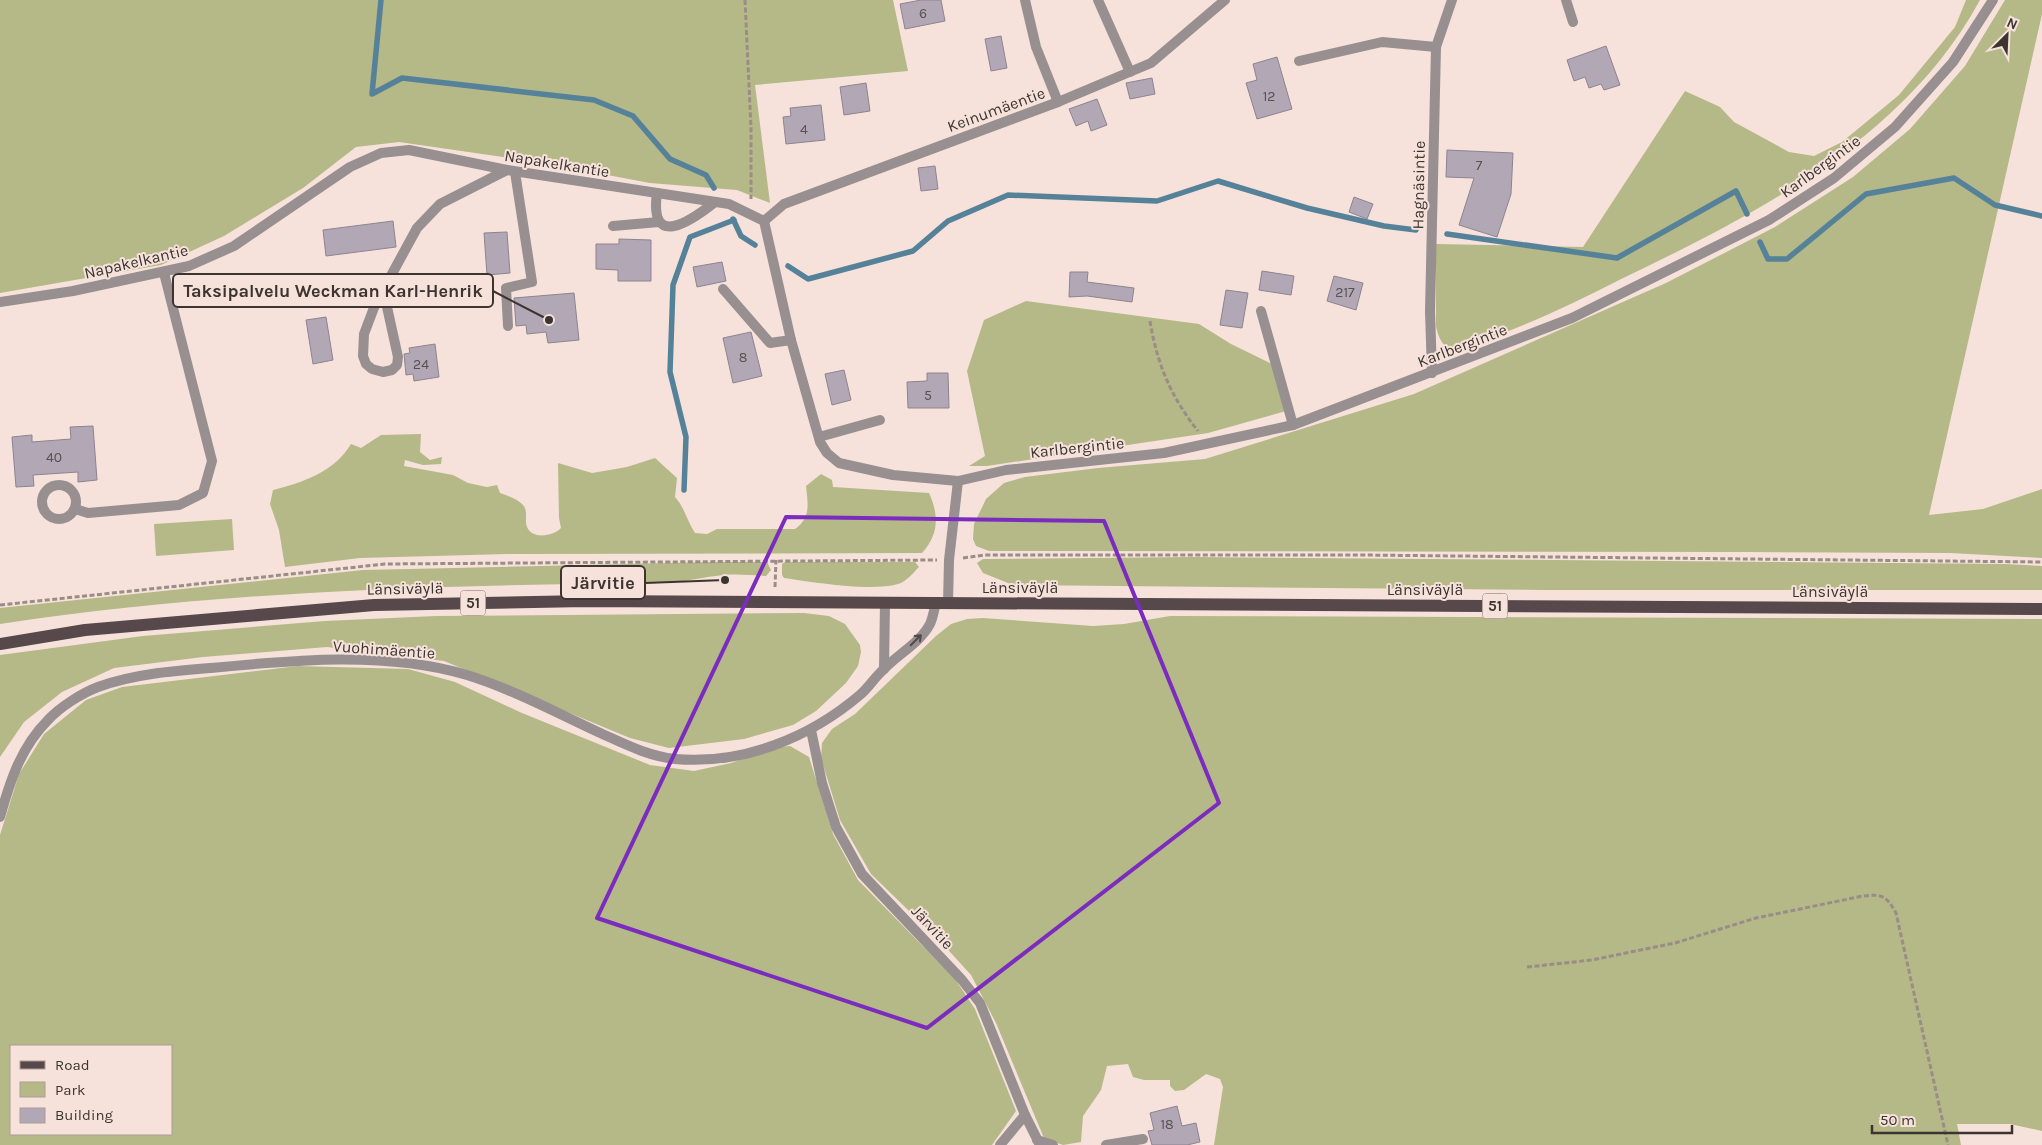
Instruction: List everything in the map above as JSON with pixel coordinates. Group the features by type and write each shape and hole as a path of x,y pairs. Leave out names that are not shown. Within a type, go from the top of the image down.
{"main road":[{"name":"Länsiväylä","path":"0,644 95,629 374,604 585,601 2042,609"}],"street":[{"path":"1025,0 1036,47 1058,102"},
{"path":"1098,0 1130,72"},
{"name":"Keinumäentie","path":"764,221 784,204 1058,102 1151,63 1224,0"},
{"name":"Hagnäsintie","path":"1432,374 1430,311 1436,47 1452,0"},
{"path":"1566,0 1573,22"},
{"name":"Karlbergintie","path":"958,481 1006,470 1164,453 1294,425 1432,374 1572,318 1769,220 1834,178 1895,127 1953,62 1992,0"},
{"path":"1299,61 1382,42 1436,47"},
{"name":"Napakelkantie","path":"0,302 74,291 164,273 189,266 234,246 350,167 381,153 408,150 511,171 729,204 751,213 764,221"},
{"path":"388,286 388,306 398,357 397,365 392,370 383,372 372,369 366,364 363,356 364,334 376,305 388,286 417,228 440,204 511,171 532,282 506,288 508,326"},
{"path":"657,193 654,212 659,222"},
{"path":"613,226 659,222 668,226 676,226 691,221 715,202"},
{"path":"764,221 792,340 819,437 827,453 839,463 893,475 958,481 942,603"},
{"path":"75,509 88,513 180,505 203,493 212,461 164,273"},
{"path":"723,290 770,343 792,340"},
{"path":"1262,311 1294,425"},
{"path":"819,437 880,420"},
{"path":"884,669 885,603"},
{"name":"Vuohimäentie","path":"0,817 12,774 28,744 49,719 96,688 126,678 302,659 409,663 439,667 470,676 513,693 641,752 672,759 702,760 779,744 811,730 864,692 884,669 916,641 930,624 942,603"},
{"name":"Järvitie","path":"811,730 822,783 836,827 862,874 962,980 980,1003 1025,1115 1038,1142"},
{"path":"1000,1145 1025,1115"},
{"path":"1106,1145 1143,1139"},
{"path":"1038,1142 1053,1145"}],"path":[{"path":"745,0 751,128 751,213"},
{"path":"1150,321 1154,351 1179,407 1207,444"},
{"path":"0,605 384,564 949,560 985,555 1371,555 2042,562"},
{"path":"776,560 776,602"},
{"path":"1527,967 1592,960 1675,943 1756,918 1880,894 1890,901 1896,913 1948,1145"}],"highlighted area":[{"path":"786,517 1104,521 1219,803 927,1028 597,918"}],"green space":[{"path":"0,0 893,0 908,71 755,85 770,203 737,190 650,183 538,162 399,142 356,147 303,188 224,236 161,265 0,293"},
{"path":"1966,0 1980,0 1950,47 1916,88 1876,126 1834,160 1788,190 1693,244 1538,319 1461,349 1451,349 1441,341 1436,326 1436,244 1583,247 1685,91 1720,107 1734,122 1789,152 1814,156 1842,142 1899,95 1955,27"},
{"path":"2005,0 2042,0 2042,14 1929,515 1983,509 2042,489 2042,558 1950,553 989,551 976,546 973,539 974,524 986,499 1004,483 1025,477 1098,468 1205,459 1414,394 1666,283 1775,227 1853,177 1910,129 1965,66"},
{"path":"1026,301 1199,324 1231,344 1278,367 1286,411 1208,433 987,466 969,466 985,456 967,371 984,320"},
{"path":"421,434 420,452 430,460 442,457 441,464 423,465 405,460 404,466 453,475 468,483 487,487 497,485 500,493 515,499 524,506 527,527 533,534 538,535 548,535 561,528 559,518 558,463 592,473 627,467 655,458 677,478 675,497 695,533 707,534 717,529 795,529 804,520 806,515 808,505 806,486 821,474 832,480 833,487 929,493 935,509 936,524 932,539 922,553 507,554 360,558 285,567 279,530 270,504 273,490 307,479 327,469 344,454 351,444 361,448 381,435"},
{"path":"232,519 234,550 156,556 154,524"},
{"path":"1194,557 2005,564 2042,566 2042,590 1545,590 1013,585 983,573 977,563 983,559"},
{"path":"767,562 771,570 766,576 724,575 667,583 411,588 246,597 82,613 0,624 0,608 363,570"},
{"path":"785,562 915,562 919,567 907,579 898,584 857,587 784,578 782,575 782,564"},
{"path":"804,613 829,616 845,624 860,645 861,652 858,666 846,683 816,711 793,725 744,739 669,748 630,738 444,661 327,647 203,657 114,668 62,692 24,722 0,757 0,655 143,636 325,621 436,616"},
{"path":"1170,616 2042,619 2042,1131 2010,1124 1957,1124 1961,1145 1214,1145 1223,1087 1220,1079 1206,1074 1184,1090 1175,1091 1170,1086 1170,1080 1144,1080 1133,1077 1128,1064 1107,1066 1101,1090 1083,1116 1081,1142 1063,1145 1044,1138 996,1023 971,975 941,942 871,874 840,820 821,758 822,743 832,729 855,714 936,636 951,624 967,619 983,618 1093,626 1124,624"},
{"path":"298,666 408,669 455,682 522,713 650,765 694,771 731,763 778,747 790,746 809,757 833,834 858,880 955,979 975,1009 1016,1111 992,1145 0,1145 0,835 19,774 44,734 86,700 122,687"}],"building":[{"path":"921,0 941,0 945,21 905,29 900,4"},
{"path":"1001,36 1007,68 991,71 985,39"},
{"path":"1606,46 1620,85 1604,90 1601,84 1589,88 1585,77 1574,81 1567,60"},
{"path":"1277,57 1292,109 1257,119 1246,83 1257,80 1253,64"},
{"path":"1152,78 1155,94 1130,99 1126,83"},
{"path":"866,83 870,111 844,115 840,87"},
{"path":"1097,99 1107,125 1091,131 1088,121 1076,126 1069,109"},
{"path":"821,105 825,140 786,144 783,117 791,116 790,108"},
{"path":"1447,150 1513,153 1511,194 1497,237 1459,225 1474,178 1446,177"},
{"path":"935,166 938,189 921,191 918,168"},
{"path":"1354,197 1373,204 1367,219 1349,212"},
{"path":"393,221 396,247 326,256 323,230"},
{"path":"507,232 510,273 487,275 484,233"},
{"path":"619,239 651,240 651,281 618,281 618,270 596,269 596,244 619,244"},
{"path":"722,262 726,281 697,287 693,267"},
{"path":"1262,271 1294,276 1291,295 1259,290"},
{"path":"1070,272 1088,272 1087,282 1134,288 1132,302 1087,296 1069,297"},
{"path":"1334,276 1363,283 1356,310 1327,301"},
{"path":"1226,290 1248,293 1242,328 1220,325"},
{"path":"574,293 579,340 548,343 546,332 527,334 526,325 516,326 514,298"},
{"path":"326,317 333,360 313,364 306,320"},
{"path":"751,332 762,376 733,383 723,338"},
{"path":"435,344 439,377 414,381 413,374 406,375 404,354 410,353 409,348"},
{"path":"844,370 851,400 832,405 825,374"},
{"path":"927,373 948,373 949,408 908,408 907,382 927,381"},
{"path":"93,426 97,480 78,482 78,472 33,475 34,486 16,487 12,437 32,435 32,442 71,439 70,427"},
{"path":"1177,1106 1182,1126 1196,1123 1200,1142 1187,1145 1152,1145 1148,1131 1154,1130 1150,1113"}],"waterway":[{"path":"381,0 372,94 402,78 594,100 633,116 670,159 706,175 714,188"},
{"path":"1760,242 1768,259 1787,259 1866,194 1954,178 1995,205 2042,216"},
{"path":"788,266 808,279 913,251 948,221 1008,195 1157,201 1218,181 1307,208 1384,226 1416,230"},
{"path":"1447,234 1617,258 1736,191 1747,214"},
{"path":"733,219 741,236 755,245"},
{"path":"684,490 686,437 670,372 673,285 690,237 734,220"}],"place":[{"name":"Taksipalvelu Weckman Karl-Henrik","path":"549,320"},
{"name":"Järvitie","path":"725,580"}]}
